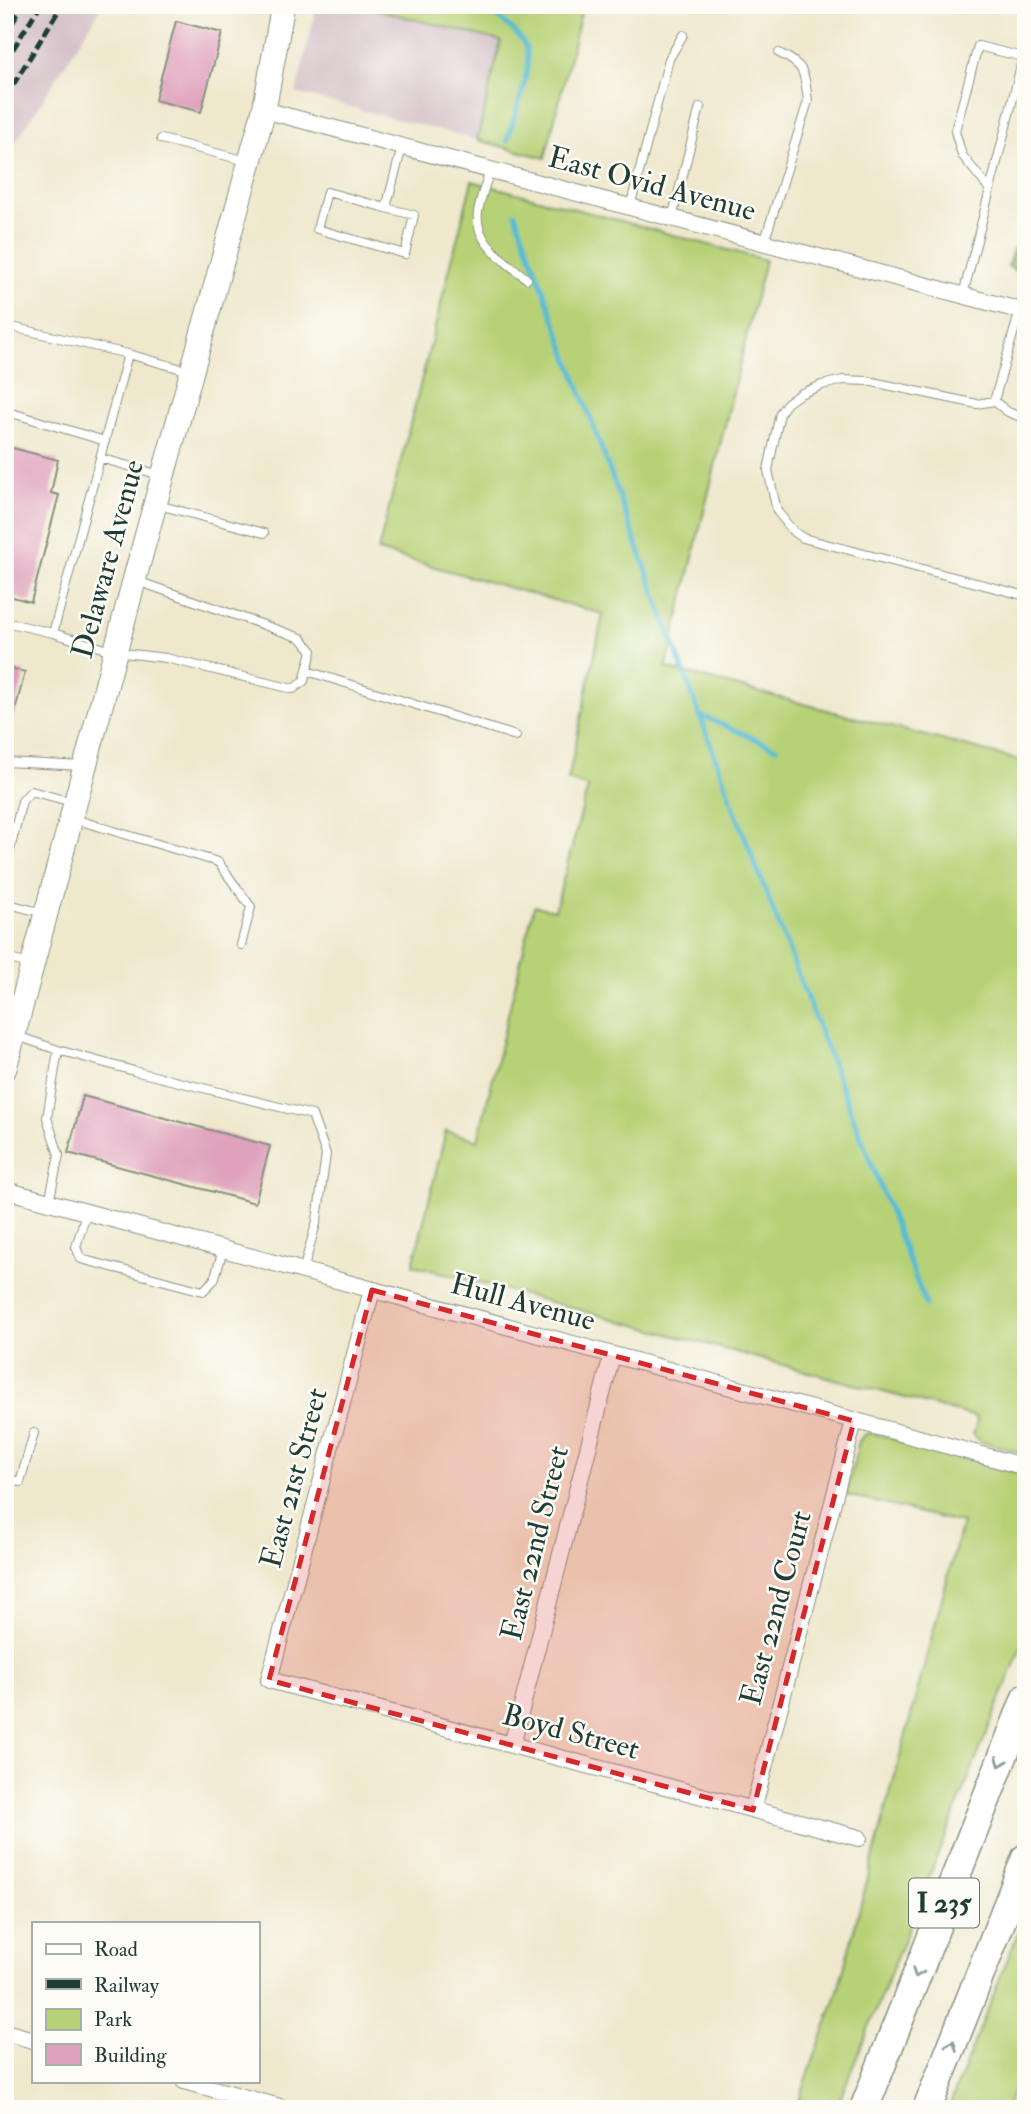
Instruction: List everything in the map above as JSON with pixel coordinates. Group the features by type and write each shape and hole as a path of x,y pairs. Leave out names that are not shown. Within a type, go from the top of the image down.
{"highway":[{"name":"I 235","path":"864,2109 1026,1698"},
{"name":"I 235","path":"927,2109 1026,1858"}],"main road":[{"name":"Delaware Avenue","path":"5,1068 155,504 264,110 283,5"},
{"name":"Delaware Avenue","path":"273,66 298,5"}],"street":[{"name":"East Ovid Avenue","path":"264,110 1023,311"},
{"name":"Hull Avenue","path":"5,1190 1026,1467"},
{"name":"East 21st Street","path":"269,1680 372,1290"},
{"name":"East 22nd Street","path":"512,1745 612,1355"},
{"name":"East 22nd Court","path":"753,1810 854,1421"},
{"name":"Boyd Street","path":"269,1680 859,1838"},
{"path":"5,2032 32,2040"},
{"path":"188,2082 287,2109"}],"lane":[{"path":"630,207 669,59 682,34"},
{"path":"963,295 990,190 1023,57 978,46 955,131 962,155 990,190"},
{"path":"764,243 808,101 805,77 797,62 779,53"},
{"path":"672,218 700,107"},
{"path":"161,139 249,161"},
{"path":"386,208 402,147"},
{"path":"490,170 478,213 479,232 489,248 527,279"},
{"path":"327,192 386,208 414,215 405,254 317,229 327,192"},
{"path":"995,401 1023,311"},
{"path":"5,329 12,327 191,372"},
{"path":"53,633 128,354"},
{"path":"1026,419 1008,412 995,401 977,404 868,381 843,380 822,385 787,403 780,413 768,470 777,511 793,531 803,538 1026,596"},
{"path":"5,411 105,441"},
{"path":"100,458 163,475"},
{"path":"155,504 264,533"},
{"path":"5,622 115,652 166,658 293,689 304,681 312,651 301,638 135,580"},
{"path":"307,671 516,736"},
{"path":"5,762 85,766"},
{"path":"5,870 22,801 31,792 73,811 218,862 251,907 241,945"},
{"path":"5,902 46,914"},
{"path":"5,958 33,964"},
{"path":"14,1035 134,1071 312,1115 326,1154 317,1220 303,1271"},
{"path":"48,1202 59,1156 47,1118 58,1050"},
{"path":"86,1213 76,1247 81,1259 203,1292 214,1280 223,1250"},
{"path":"5,1478 20,1482 34,1433"}],"highlighted area":[{"path":"372,1290 854,1421 753,1810 269,1680"}],"shaded area":[{"path":"5,5 103,5 5,159"},
{"path":"317,5 358,5 501,41 477,140 296,93"}],"green space":[{"path":"358,5 583,5 545,158 477,140 501,41"},
{"path":"472,181 765,260 666,668 1026,762 1026,1454 979,1441 973,1434 976,1417 413,1265 446,1131 478,1140 534,906 555,910 588,787 568,780 603,614 378,551"},
{"path":"1013,249 1026,253 1026,277 1008,266"},
{"path":"871,1433 1026,1475 1026,1635 836,2109 796,2109 837,1994 962,1523 846,1495 859,1441 864,1435"},
{"path":"1026,1913 1026,2059 1005,2109 948,2109"}],"building":[{"path":"176,21 222,33 201,112 155,100"},
{"path":"5,446 58,460 51,493 59,495 31,602 5,595"},
{"path":"5,667 25,672 10,730 5,729"},
{"path":"83,1096 270,1146 255,1203 68,1153"}],"waterway":[{"path":"481,5 516,34 525,46 527,54 525,78 507,141"},
{"path":"515,213 742,830 926,1305"},
{"path":"700,715 776,748"}],"railway":[{"path":"5,35 23,5"},
{"path":"5,62 40,5"},
{"path":"5,98 62,5"}]}
